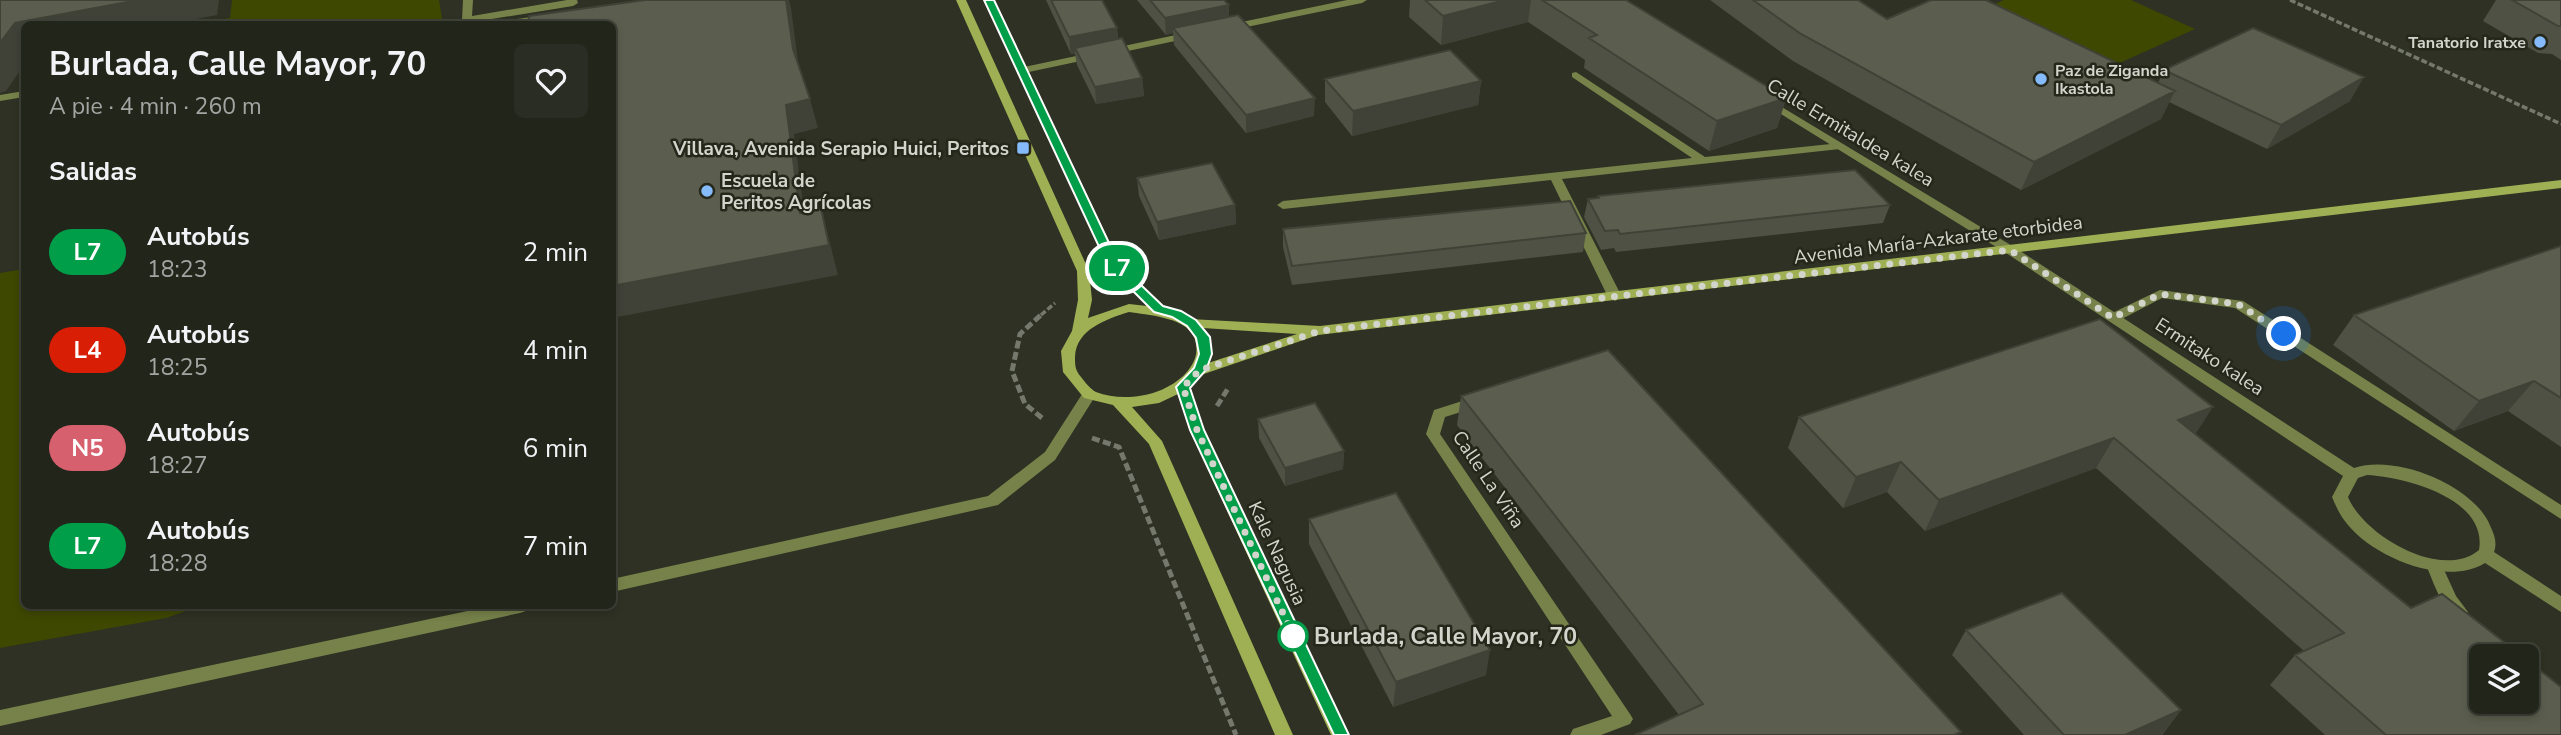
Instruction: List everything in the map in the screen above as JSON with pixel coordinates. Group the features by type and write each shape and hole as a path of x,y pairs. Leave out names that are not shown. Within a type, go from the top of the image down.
{"main road":[{"path":"961,0 1083,271 1085,300 1079,331 1067,352 1070,374 1089,395 1118,401 1140,401 1163,396 1183,387 1200,370 1206,354 1203,337 1191,323 1176,314 1158,309 1129,308 1100,316 1079,331"},
{"path":"989,0 1114,266 1158,309"},
{"name":"Avenida María-Azkarate etorbidea","path":"1191,323 1320,331 2561,184"},
{"name":"Avenida María-Azkarate etorbidea","path":"1200,370 1320,331"},
{"name":"Kale Nagusia","path":"1183,387 1197,430 1340,735"},
{"path":"1118,401 1155,441 1284,735"}],"street":[{"path":"468,0 467,20 573,3 572,0"},
{"path":"1217,30 1362,0"},
{"path":"523,21 579,13"},
{"path":"1024,70 1204,33"},
{"path":"1576,75 1702,160"},
{"path":"0,98 21,94"},
{"name":"Calle Ermitaldea kalea","path":"1757,95 2010,250"},
{"path":"1283,205 1840,146"},
{"path":"1555,176 1615,297"},
{"name":"Ermitako kalea","path":"2010,250 2352,474"},
{"path":"2113,318 2160,294 2238,304 2561,513"},
{"path":"616,585 993,501 1050,456 1089,395"},
{"name":"Calle La Viña","path":"1488,397 1440,414 1433,434 1624,719 1579,735"},
{"path":"2377,470 2410,475 2455,497 2473,512 2484,527 2488,542 2485,555 2473,562 2456,566 2434,565 2408,557 2382,545 2361,529 2346,513 2340,497 2352,474 2377,470"},
{"path":"2485,555 2561,605"},
{"path":"2434,565 2450,600 2474,627"},
{"path":"0,718 506,609"}],"path":[{"path":"2290,0 2561,124"},
{"path":"1048,423 1026,404 1012,370 1020,334 1055,303 1056,291"},
{"path":"1080,434 1119,447 1236,735"}],"green space":[{"path":"232,0 439,0 442,21 214,21 230,18"},
{"path":"2004,0 2131,0 2195,29 2113,66 1990,6"},
{"path":"21,270 21,609 192,609 166,618 0,648 0,273"}],"building":[{"path":"0,0 138,0 21,21 15,23 0,43"},
{"path":"645,0 786,0 793,49 810,99 786,105 800,213 821,208 829,245 616,285 616,21 528,21 529,16"},
{"path":"1051,0 1102,0 1117,28 1069,37"},
{"path":"1150,0 1224,0 1229,5 1165,18"},
{"path":"1425,0 1505,0 1443,16"},
{"path":"1542,0 1626,0 1786,98 1717,121 1589,38 1597,35"},
{"path":"1753,0 1858,0 1887,19 1931,0 1986,0 2175,91 2034,162 1801,34"},
{"path":"2512,0 2561,0 2561,26 2558,26"},
{"path":"1238,15 1315,98 1246,115 1173,28"},
{"path":"2253,28 2364,77 2281,125 2164,70"},
{"path":"1122,38 1142,78 1095,87 1075,48"},
{"path":"1450,50 1481,81 1353,111 1325,79"},
{"path":"1212,163 1235,205 1157,222 1137,178"},
{"path":"1855,170 1890,205 1620,234 1618,230 1605,231 1588,199 1599,198 1598,196"},
{"path":"1570,201 1586,233 1292,266 1283,229"},
{"path":"2561,246 2561,398 2534,381 2479,401 2354,315"},
{"path":"2100,319 2213,407 2178,420 2411,608 2442,594 2507,644 2469,644 2469,714 2539,714 2539,670 2561,687 2561,735 2386,735 2295,655 2344,633 2114,438 1939,500 1901,462 1856,477 1799,417"},
{"path":"1608,350 1961,732 1954,735 1635,735 1703,704 1461,396"},
{"path":"1315,403 1344,451 1285,468 1258,419"},
{"path":"1396,493 1490,650 1396,682 1309,519"},
{"path":"2062,593 2181,710 2125,735 2064,735 1966,630"}],"bus line":[{"name":"L7","path":"989,0 1114,266 1158,309 1176,314 1191,323 1203,337 1206,354 1200,370 1183,387 1197,430 1340,735"}],"place":[{"name":"Tanatorio Iratxe","path":"2540,42"},
{"name":"Paz de Ziganda Ikastola","path":"2041,79"},
{"name":"Villava, Avenida Serapio Huici, Peritos","path":"1023,148"},
{"name":"Escuela de Peritos Agrícolas","path":"707,191"},
{"name":"Burlada, Calle Mayor, 70","path":"1293,636"}],"route":[{"path":"1293,636 1296,641 1197,430 1183,387 1200,370 1320,331 2010,250 2113,318 2160,294 2238,304 2284,334"}]}
